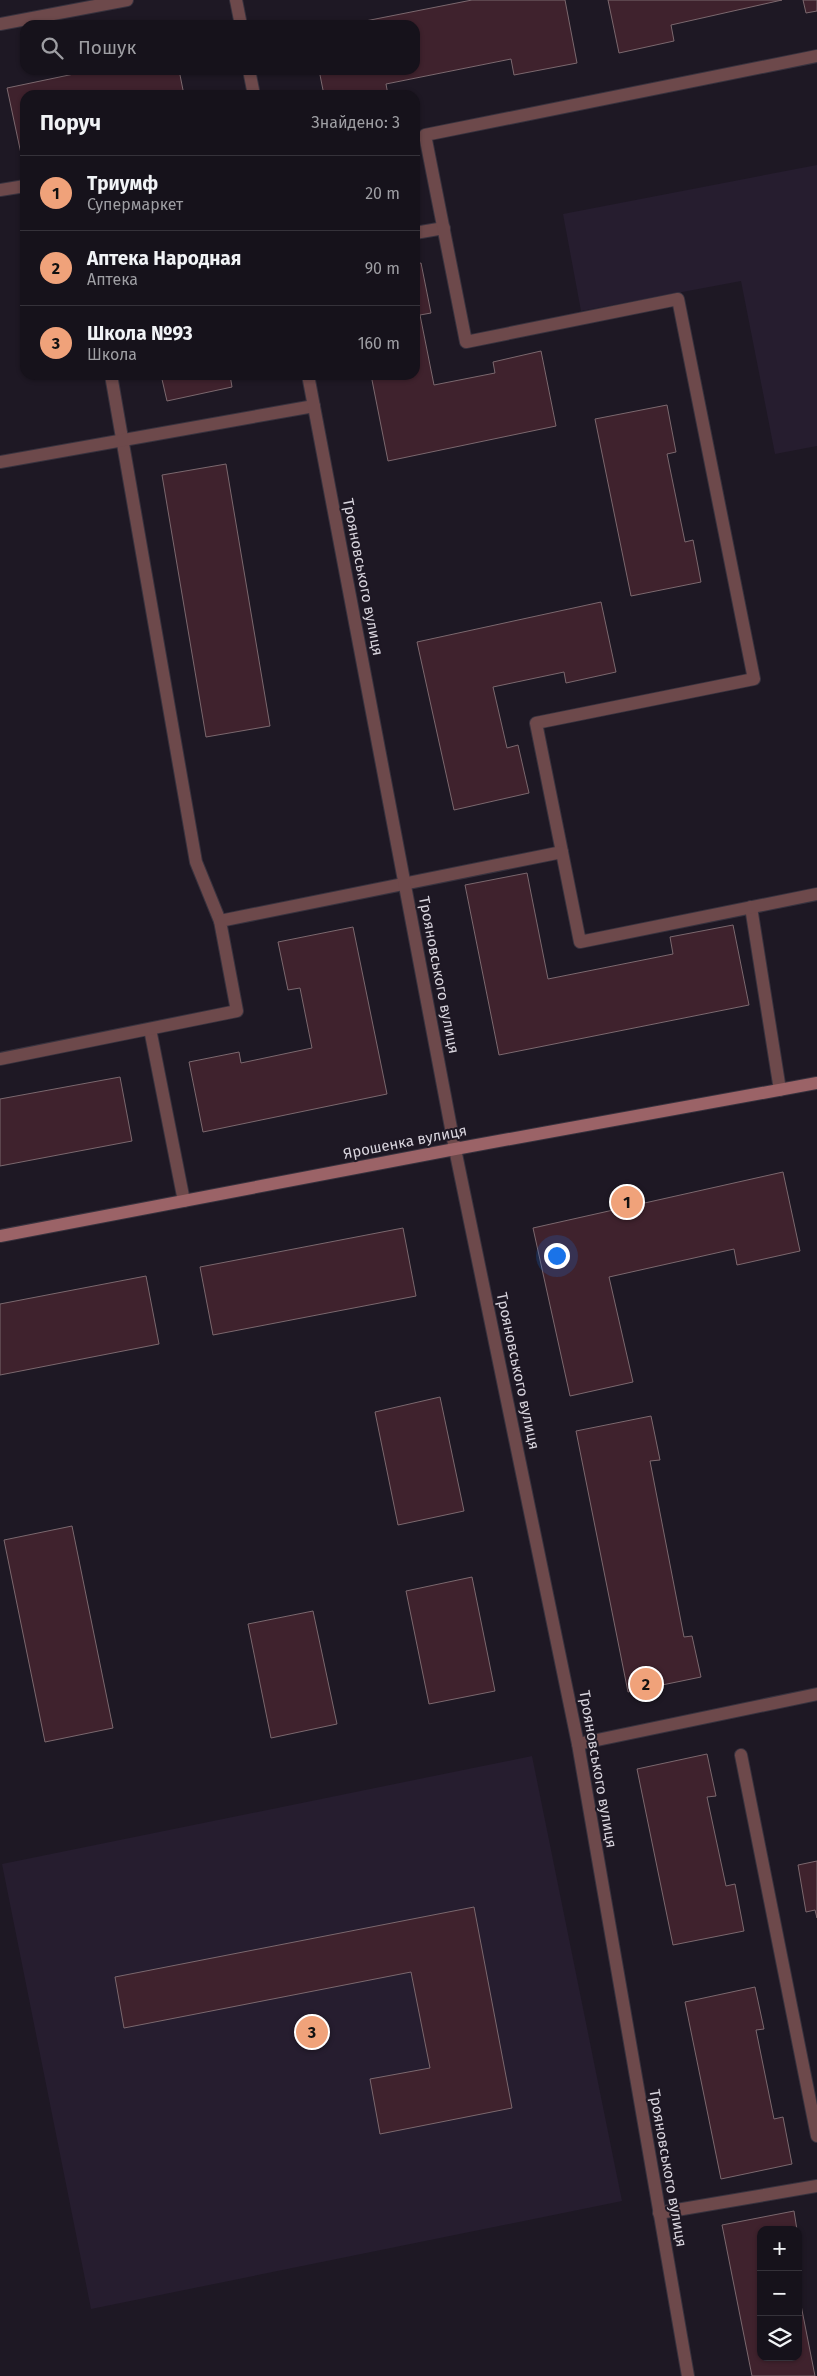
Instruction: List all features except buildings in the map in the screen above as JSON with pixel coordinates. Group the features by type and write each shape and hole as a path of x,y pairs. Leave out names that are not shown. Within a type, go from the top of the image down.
{"street":[{"path":"21,20 126,0"},
{"path":"236,0 240,20"},
{"path":"0,24 20,20"},
{"path":"817,56 425,135 466,342 678,299 754,679 536,723 580,942 817,894"},
{"path":"250,75 253,90"},
{"path":"0,190 20,187"},
{"path":"420,232 444,228"},
{"path":"0,1059 237,1011 220,921 196,862 112,380"},
{"name":"Трояновського вулиця","path":"309,380 455,1149 578,1744 688,2376"},
{"path":"0,462 314,406"},
{"path":"220,921 562,852"},
{"path":"751,908 780,1090"},
{"path":"150,1029 184,1201"},
{"name":"Ярошенка вулиця","path":"0,1236 455,1149 817,1083"},
{"path":"578,1744 817,1694"},
{"path":"741,1754 817,2136"},
{"path":"659,2213 817,2186"}],"shaded area":[{"path":"817,165 817,446 775,454 741,281 581,311 563,214"},
{"path":"532,1756 622,2201 91,2309 2,1864"}],"place":[{"name":"Триумф","path":"627,1202"},
{"name":"Аптека Народная","path":"646,1684"},
{"name":"Школа №93","path":"312,2032"}]}
